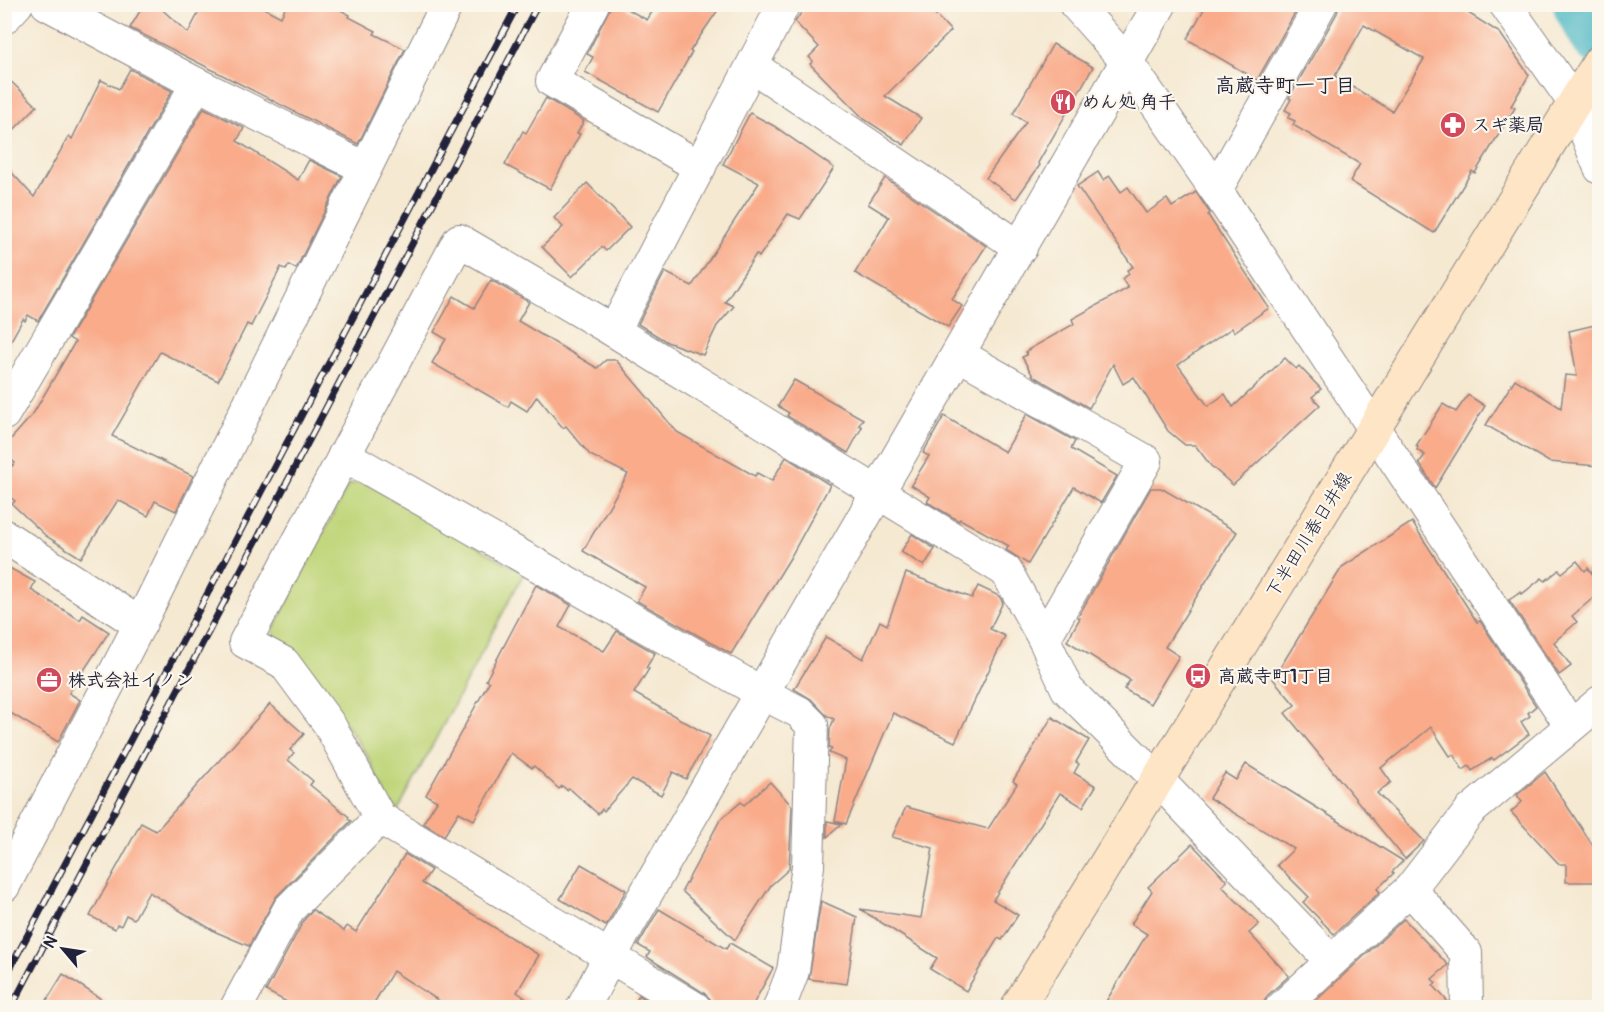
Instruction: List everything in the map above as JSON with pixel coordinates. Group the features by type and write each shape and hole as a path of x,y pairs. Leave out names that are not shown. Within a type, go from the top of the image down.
{"main road":[{"name":"下半田川春日井線","path":"1017,1008 1599,61"}],"street":[{"path":"4,18 17,4"},
{"path":"47,4 197,84 365,168"},
{"path":"4,886 140,624 447,4"},
{"path":"593,4 552,81 700,167"},
{"path":"614,331 784,4"},
{"path":"1075,4 1127,62 1216,190 1571,726"},
{"path":"584,1008 610,956 1160,4"},
{"path":"1216,190 1322,4"},
{"path":"1505,4 1576,96 1599,168"},
{"path":"752,66 1021,248"},
{"path":"4,414 197,84"},
{"path":"695,1008 380,818 329,724 284,663 245,642 459,240 614,331 1006,571 1044,639 1067,689 1158,780 1331,961"},
{"path":"957,354 1146,461 1044,639"},
{"path":"344,454 799,712 812,725 808,867 793,970 779,1008"},
{"path":"4,536 140,624"},
{"path":"1281,1008 1410,889 1470,811 1599,702"},
{"path":"236,1008 289,909 380,818"},
{"path":"1410,889 1466,953 1467,1008"}],"green space":[{"path":"362,481 524,573 398,810 388,800 367,755 297,656 277,644 273,630 348,485"}],"building":[{"path":"144,4 156,4 188,33 203,4 256,4 281,17 287,4 329,4 376,31 374,34 405,49 358,144 130,28"},
{"path":"612,4 618,4 647,20 657,4 722,4 690,51 692,52 658,112 585,72 593,57 587,54"},
{"path":"807,4 925,4 951,31 885,96 921,118 904,145 864,119 810,64 813,61 809,57 819,47 795,22"},
{"path":"1207,4 1300,4 1257,80 1187,39"},
{"path":"1339,4 1454,4 1500,33 1529,75 1511,106 1515,108 1475,173 1472,171 1434,233 1350,181 1360,164 1293,125 1295,121 1288,118 1291,113 1285,110 1291,99 1289,98 1337,13","holes":["1364,25 1424,59 1392,111 1335,76"]},
{"path":"1053,44 1093,67 1038,163 1040,165 1016,199 986,178 1026,122 1013,114"},
{"path":"130,69 172,91 38,321 28,315 25,321 23,319 4,353 4,164 34,197 69,136 72,139 101,80 119,89"},
{"path":"4,75 37,106 4,140"},
{"path":"546,98 584,121 577,133 580,134 550,189 505,165 523,131 526,133"},
{"path":"204,108 244,128 237,141 298,180 309,160 342,176 296,269 289,265 286,270 281,267 251,326 247,324 218,381 160,352 112,436 193,476 176,511 155,501 148,516 118,500 81,558 46,536 12,504 15,501 4,492 4,474 15,463 4,453 4,447 33,414 75,342 69,338"},
{"path":"750,113 774,126 834,168 800,219 788,214 759,257 756,254 725,302 734,306 717,326 703,355 667,342 638,324 665,272 692,286 759,183 723,164"},
{"path":"1098,172 1103,180 1110,176 1121,192 1128,187 1146,213 1167,199 1172,207 1196,192 1210,213 1208,215 1269,308 1234,332 1232,328 1178,365 1208,406 1225,394 1233,407 1285,358 1296,369 1299,366 1321,389 1312,397 1320,405 1233,485 1211,466 1195,445 1185,445 1168,431 1134,377 1123,384 1113,364 1089,408 1033,376 1022,357 1027,355 1026,351 1074,324 1072,319 1128,288 1122,279 1129,274 1127,270 1133,267 1077,186"},
{"path":"885,178 986,246 952,299 962,306 948,327 855,273 889,217 868,204"},
{"path":"587,183 630,227 606,251 602,247 572,277 542,247 563,227 554,218"},
{"path":"491,280 529,302 518,321 597,368 606,360 616,360 677,432 755,476 757,473 772,481 786,457 830,485 790,558 731,654 637,601 645,587 583,551 628,474 590,455 566,426 563,428 537,396 527,411 511,401 508,407 432,363 446,339 434,332 454,296 474,308"},
{"path":"1599,324 1599,466 1549,462 1486,425 1515,379 1561,408 1565,375 1577,376 1569,331"},
{"path":"794,380 863,419 859,425 862,427 848,453 787,416 789,413 778,406"},
{"path":"1468,395 1485,406 1435,488 1419,463 1425,455 1417,450 1416,446 1443,404 1456,412"},
{"path":"1027,414 1075,441 1071,449 1117,476 1101,503 1074,487 1028,564 1006,550 1009,546 927,502 930,497 911,485 929,456 923,453 944,416 1005,452"},
{"path":"1151,488 1161,488 1237,532 1165,647 1179,656 1150,704 1124,689 1130,680 1067,641 1080,618 1078,617"},
{"path":"1412,522 1477,622 1480,621 1536,706 1528,713 1530,716 1521,722 1529,734 1494,760 1492,758 1472,771 1469,766 1463,770 1453,754 1450,756 1431,727 1381,768 1391,782 1377,793 1424,841 1405,859 1285,713 1295,705 1273,679 1342,567"},
{"path":"912,534 935,549 924,566 901,552"},
{"path":"1577,561 1585,571 1588,568 1599,583 1599,593 1572,616 1577,622 1554,642 1571,666 1559,675 1509,600 1521,592 1522,594 1542,578 1545,581 1559,570 1562,573"},
{"path":"4,565 35,582 31,590 80,620 83,615 109,632 69,693 80,700 58,742 4,709"},
{"path":"906,573 972,598 978,586 999,596 1003,602 990,629 1005,636 955,742 893,713 846,824 835,821 846,760 829,753 832,749 829,748 830,729 834,719 826,715 811,699 794,689 826,637 863,659 880,621 887,625"},
{"path":"536,585 571,605 559,627 604,651 617,631 655,653 646,668 649,669 634,693 710,736 686,779 673,772 661,795 632,779 604,811 602,809 598,814 569,788 567,790 562,786 559,789 534,766 532,768 511,753 474,820 459,812 444,836 423,823 437,801 426,795 489,682 486,680"},
{"path":"270,704 304,734 290,750 294,753 288,760 313,781 310,785 351,821 276,897 249,946 216,932 149,892 134,919 126,915 121,926 117,924 115,929 90,916 141,823 156,831"},
{"path":"1052,717 1089,740 1076,762 1079,764 1074,773 1096,786 1083,807 1060,793 993,900 1018,915 1002,940 998,938 966,991 930,969 937,958 860,909 921,918 933,848 892,837 906,807 988,829 1017,784 1013,781"},
{"path":"1246,764 1403,861 1377,889 1380,892 1334,934 1303,902 1309,897 1277,865 1294,849 1209,798 1225,773 1236,780"},
{"path":"1545,772 1599,855 1599,882 1566,882 1566,864 1559,864 1511,812 1522,802 1517,795"},
{"path":"770,782 792,806 789,869 771,885 735,940 682,891 720,820 741,802 744,805"},
{"path":"827,821 842,824 827,837"},
{"path":"1192,844 1227,881 1222,886 1259,924 1249,933 1289,976 1268,995 1264,1008 1102,1008 1147,934 1131,924 1152,891 1148,887"},
{"path":"405,854 431,870 422,883 539,955 517,992 539,1008 450,1008 393,971 371,1008 298,1008 266,991 304,920 313,910 344,931 347,926 356,932"},
{"path":"581,864 626,890 606,926 560,899"},
{"path":"821,901 857,917 847,984 809,979"},
{"path":"659,909 726,949 730,943 773,968 751,1008 713,1008 710,999 704,993 647,957 650,952 638,945"},
{"path":"1404,919 1448,965 1432,979 1436,983 1433,985 1449,1003 1449,1008 1308,1008"},
{"path":"63,974 115,1008 42,1008"},
{"path":"639,995 659,1008 633,1008"}],"waterway":[{"path":"1583,4 1600,35"}],"railway":[{"path":"4,980 518,4"},
{"path":"11,1008 538,4"}],"place":[{"name":"めん処 角千","path":"1063,102"},
{"name":"スギ薬局","path":"1453,125"},
{"name":"高蔵寺町1丁目","path":"1198,676"},
{"name":"株式会社イノン","path":"49,680"}],"district":[{"name":"高蔵寺町一丁目","path":"1285,85"}]}
